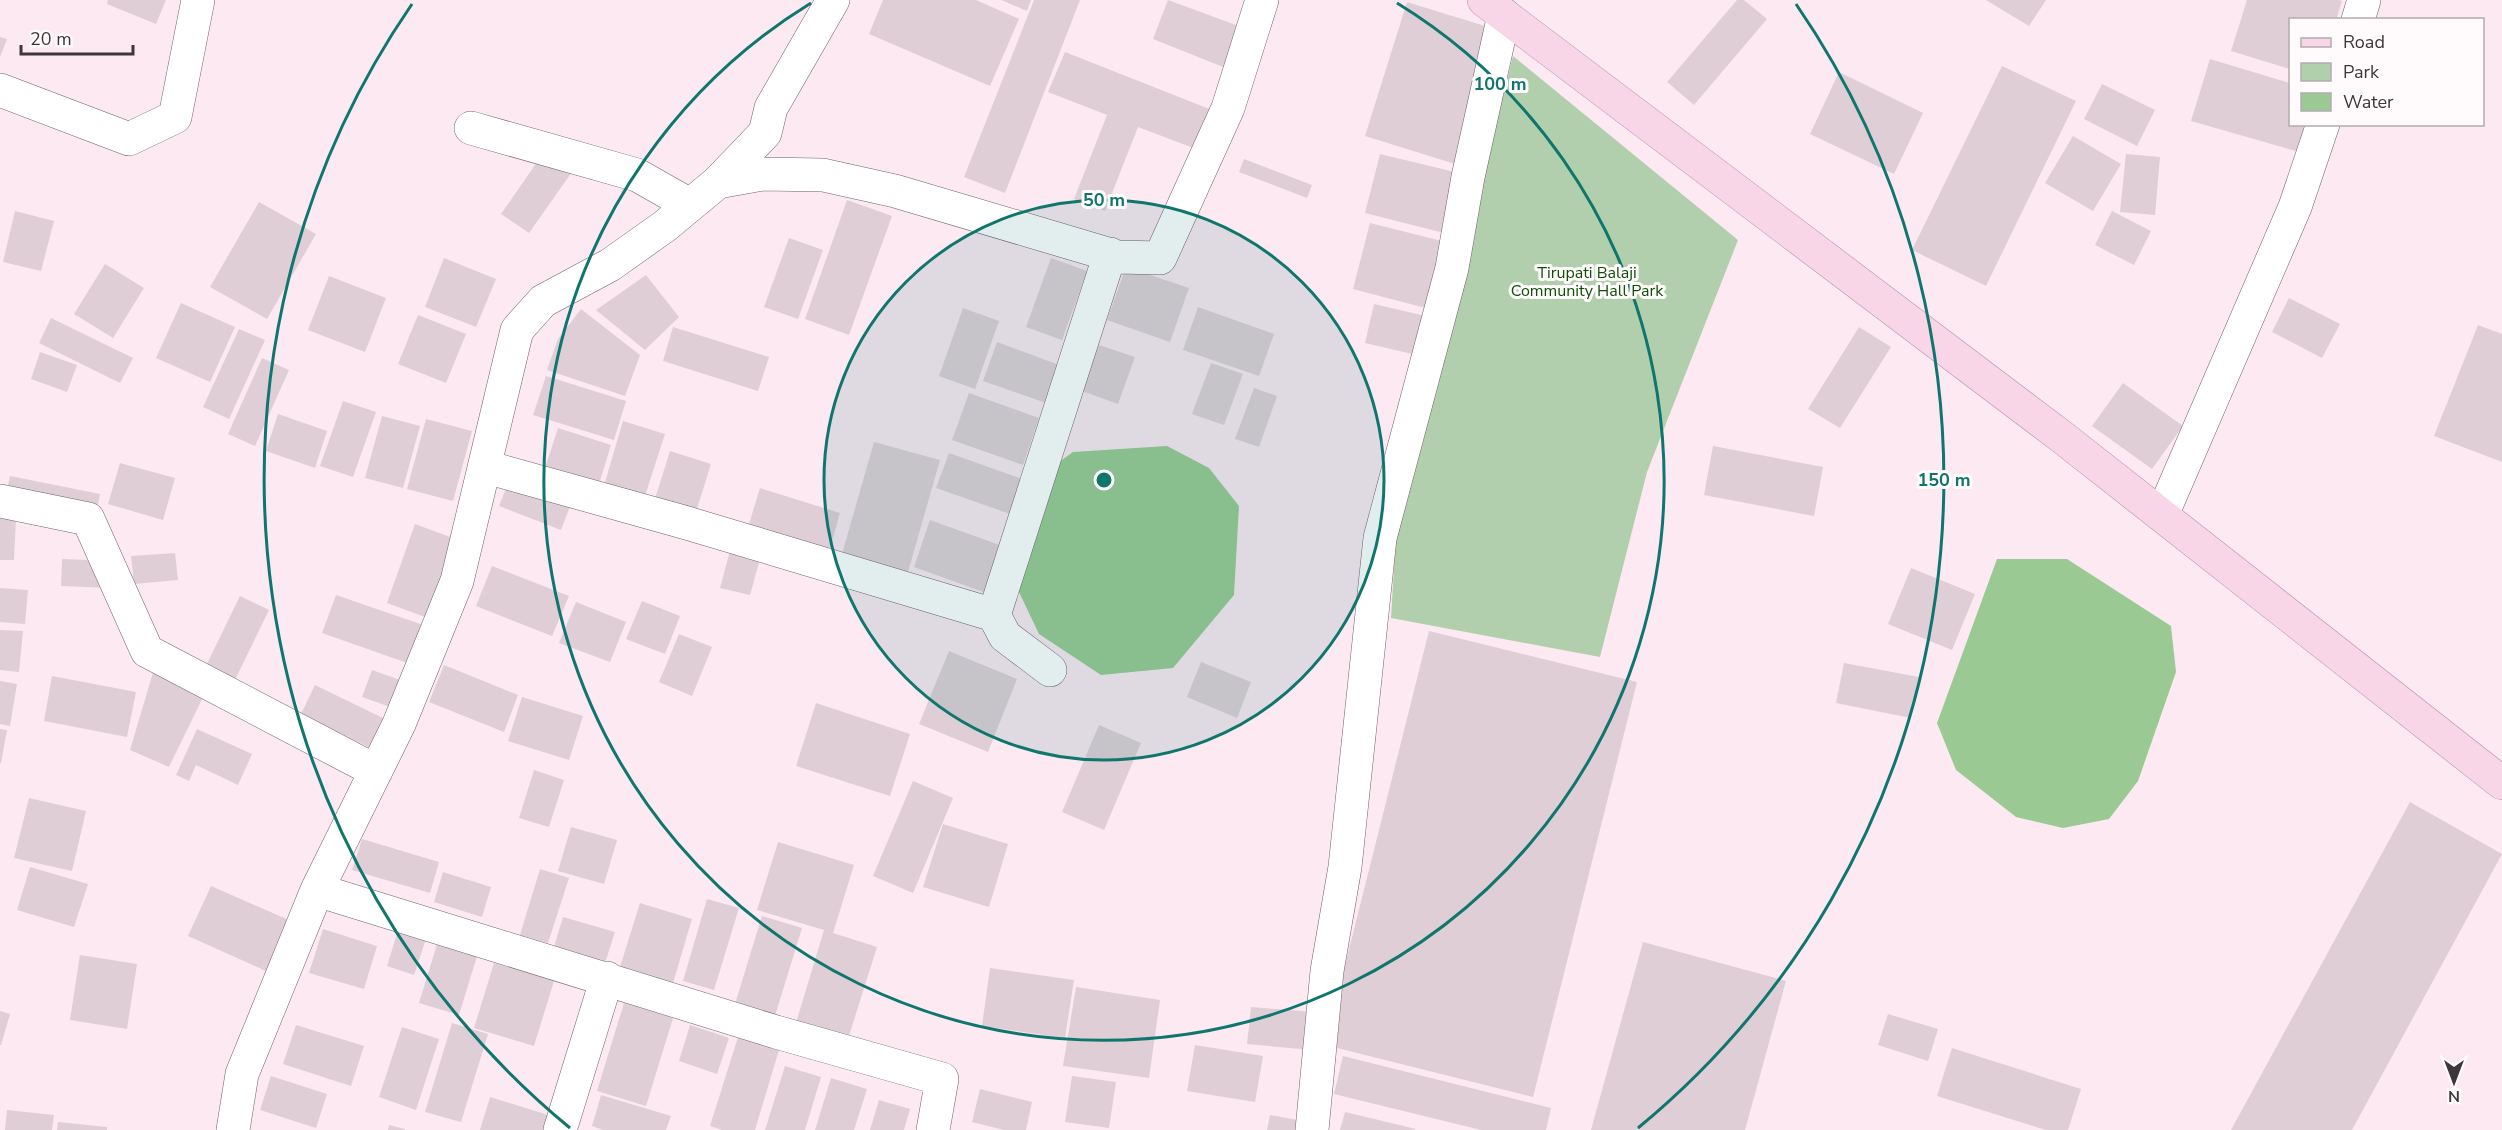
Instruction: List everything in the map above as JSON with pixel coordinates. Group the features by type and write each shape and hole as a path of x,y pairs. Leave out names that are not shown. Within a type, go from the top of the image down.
{"main road":[{"path":"1494,8 2163,515 2502,783"}],"street":[{"path":"0,90 129,139 175,117 198,0"},
{"path":"233,1130 242,1074 317,890 399,724 457,581 517,330 543,301 609,265 665,226 718,182 765,132 771,108 833,0"},
{"path":"718,182 763,174 823,175 895,191 1118,257 1160,258 1228,108 1262,0"},
{"path":"2359,18 2364,0"},
{"path":"1312,1130 1327,971 1345,867 1380,538 1452,268 1494,8"},
{"path":"2163,515 2295,207 2322,126"},
{"path":"471,128 637,175 690,205"},
{"path":"1050,670 1005,636 994,615 1110,254"},
{"path":"486,467 687,523 994,615"},
{"path":"0,501 88,519 147,651 376,771"},
{"path":"317,890 776,1032 942,1079 933,1130"},
{"path":"560,1130 607,978"}],"green space":[{"name":"Tirupati Balaji Community Hall Park","path":"1513,56 1738,240 1647,472 1600,657 1391,618 1396,534"}],"water":[{"path":"1167,446 1209,468 1239,506 1234,595 1173,668 1101,675 1039,634 1019,592 1033,481 1073,452"},
{"path":"1997,559 2067,559 2171,626 2176,672 2138,781 2109,819 2063,828 2016,817 1956,770 1937,723"}],"building":[{"path":"108,0 166,0 156,24 107,4"},
{"path":"883,0 976,0 1019,19 990,86 869,34"},
{"path":"1001,0 1031,0 1027,11"},
{"path":"1034,0 1080,0 1005,193 964,177"},
{"path":"1168,0 1244,28 1228,69 1153,39"},
{"path":"1737,0 1744,0 1767,19 1694,105 1667,82"},
{"path":"1986,0 2046,0 2029,26"},
{"path":"2247,0 2342,1 2337,18 2289,18 2289,69 2231,51"},
{"path":"1407,2 1498,30 1455,164 1365,136"},
{"path":"0,37 7,39 0,57"},
{"path":"1065,52 1212,110 1196,149 1138,127 1105,211 1074,199 1107,115 1048,92"},
{"path":"2210,59 2289,83 2289,126 2306,126 2299,152 2191,121"},
{"path":"2002,66 2076,101 1986,286 1912,250"},
{"path":"1839,72 1923,113 1894,174 1810,134"},
{"path":"2102,84 2155,110 2137,146 2084,119"},
{"path":"2073,136 2121,164 2093,211 2045,183"},
{"path":"544,152 572,172 529,233 501,214"},
{"path":"1380,154 1459,173 1444,233 1365,213"},
{"path":"2126,154 2160,157 2155,215 2120,212"},
{"path":"1244,159 1312,185 1307,198 1239,172"},
{"path":"847,200 892,216 849,335 805,319"},
{"path":"259,202 316,234 267,319 210,287"},
{"path":"15,211 54,221 41,271 3,262"},
{"path":"2112,211 2151,231 2134,265 2095,245"},
{"path":"1370,223 1454,244 1437,311 1353,289"},
{"path":"789,238 823,250 798,319 764,307"},
{"path":"444,258 496,279 476,327 425,307"},
{"path":"1051,258 1087,271 1062,340 1026,327"},
{"path":"105,264 144,288 113,338 74,314"},
{"path":"1126,267 1189,288 1170,342 1107,320"},
{"path":"646,275 679,317 645,350 596,310"},
{"path":"329,276 386,298 365,352 308,330"},
{"path":"2289,298 2340,324 2322,358 2272,332"},
{"path":"181,303 235,327 210,382 156,358"},
{"path":"1374,304 1430,317 1421,356 1365,343"},
{"path":"1198,307 1274,334 1259,376 1183,350"},
{"path":"963,308 999,321 975,389 939,376"},
{"path":"581,309 640,355 625,396 547,370 558,339"},
{"path":"418,315 466,334 446,383 398,364"},
{"path":"51,318 133,358 120,383 39,343"},
{"path":"2478,325 2502,334 2502,462 2434,436"},
{"path":"673,327 769,357 758,391 663,361"},
{"path":"1859,327 1891,347 1840,428 1808,409"},
{"path":"239,329 265,340 229,419 203,407"},
{"path":"997,342 1059,365 1046,403 983,381"},
{"path":"1099,345 1135,357 1118,404 1082,391"},
{"path":"40,352 77,365 67,392 31,379"},
{"path":"262,358 289,370 255,446 228,434"},
{"path":"1211,363 1243,374 1224,425 1192,414"},
{"path":"546,376 626,401 614,440 533,415"},
{"path":"2123,383 2183,426 2152,469 2092,426"},
{"path":"1254,388 1277,396 1259,447 1235,439"},
{"path":"969,393 1039,418 1023,465 952,440"},
{"path":"343,401 376,412 353,477 320,466"},
{"path":"278,414 327,431 315,468 266,451"},
{"path":"382,416 420,426 403,488 365,478"},
{"path":"426,419 472,431 453,501 407,489"},
{"path":"623,421 665,434 643,502 603,489"},
{"path":"558,428 611,445 597,491 543,474"},
{"path":"874,442 940,460 906,579 840,561"},
{"path":"1713,446 1823,467 1814,516 1704,495"},
{"path":"670,451 711,464 695,515 654,502"},
{"path":"949,453 1028,481 1016,516 936,488"},
{"path":"120,463 175,478 163,520 108,504"},
{"path":"10,476 100,494 94,525 4,507"},
{"path":"510,479 571,504 561,530 499,506"},
{"path":"760,488 840,513 826,562 745,537"},
{"path":"0,518 16,518 14,560 0,560"},
{"path":"930,520 1008,548 992,595 914,567"},
{"path":"415,524 461,541 433,620 387,603"},
{"path":"731,547 761,555 750,595 720,588"},
{"path":"175,553 178,580 134,584 131,556"},
{"path":"62,559 111,561 110,588 61,586"},
{"path":"492,566 569,596 552,636 476,606"},
{"path":"1911,568 1975,594 1952,650 1888,624"},
{"path":"0,588 28,590 25,624 0,622"},
{"path":"336,595 426,626 413,665 322,633"},
{"path":"240,596 269,610 233,684 204,670"},
{"path":"642,601 680,616 665,654 626,639"},
{"path":"576,602 626,622 610,662 559,643"},
{"path":"0,630 23,631 19,672 0,670"},
{"path":"1429,631 1637,682 1533,1097 1325,1045"},
{"path":"679,634 712,647 692,696 659,682"},
{"path":"949,651 1017,679 988,752 919,724"},
{"path":"1201,662 1251,682 1237,718 1187,697"},
{"path":"1844,663 1919,677 1911,718 1836,703"},
{"path":"444,665 518,695 504,732 429,702"},
{"path":"154,669 205,693 169,767 130,750"},
{"path":"372,670 406,682 396,709 362,697"},
{"path":"52,676 136,692 127,737 44,721"},
{"path":"0,681 17,684 10,726 0,724"},
{"path":"315,685 387,720 373,749 301,714"},
{"path":"522,697 583,716 569,760 508,741"},
{"path":"816,703 910,734 890,796 796,766"},
{"path":"1099,725 1141,743 1104,830 1062,812"},
{"path":"0,729 7,730 1,763 0,763"},
{"path":"197,729 252,754 238,785 196,765 189,781 176,775"},
{"path":"534,770 564,780 549,827 519,818"},
{"path":"913,781 953,798 913,893 873,876"},
{"path":"29,798 86,811 72,871 14,858"},
{"path":"2410,802 2502,854 2352,1130 2231,1130"},
{"path":"943,824 1008,844 989,907 923,887"},
{"path":"571,827 617,840 604,884 558,871"},
{"path":"362,839 439,862 430,893 352,870"},
{"path":"778,842 854,865 833,933 877,947 848,1039 796,1023 824,930 757,910"},
{"path":"30,867 88,884 74,927 17,910"},
{"path":"540,869 569,878 548,943 520,935"},
{"path":"443,872 491,887 482,917 434,902"},
{"path":"211,886 298,924 275,975 188,936"},
{"path":"707,899 739,908 714,990 683,981"},
{"path":"640,903 692,919 673,983 620,967"},
{"path":"762,916 802,928 771,1029 731,1017"},
{"path":"563,917 615,932 605,963 554,947"},
{"path":"401,921 429,930 414,975 387,966"},
{"path":"323,929 377,946 364,989 309,973"},
{"path":"438,941 478,953 459,1015 419,1003"},
{"path":"1643,942 1786,981 1745,1130 1591,1130"},
{"path":"80,955 137,964 127,1029 70,1020"},
{"path":"494,963 554,981 534,1046 474,1028"},
{"path":"990,968 1074,980 1065,1038 982,1026"},
{"path":"1076,987 1160,1000 1149,1078 1063,1066"},
{"path":"624,1003 673,1018 646,1106 597,1091"},
{"path":"1251,1007 1315,1012 1311,1050 1247,1044"},
{"path":"0,1011 10,1014 1,1045 0,1045"},
{"path":"1888,1014 1938,1029 1928,1061 1878,1045"},
{"path":"452,1023 488,1034 461,1122 425,1112"},
{"path":"296,1025 364,1046 351,1086 283,1064"},
{"path":"690,1025 729,1038 717,1074 679,1061"},
{"path":"402,1027 439,1039 416,1110 379,1097"},
{"path":"738,1037 779,1050 755,1130 722,1130 710,1126"},
{"path":"1195,1045 1263,1056 1255,1102 1187,1091"},
{"path":"1952,1048 2081,1089 2068,1130 2046,1130 1937,1096"},
{"path":"1343,1056 1551,1108 1546,1130 1481,1130 1334,1094"},
{"path":"785,1066 821,1077 805,1130 765,1130"},
{"path":"271,1076 327,1094 316,1128 260,1110"},
{"path":"1072,1076 1116,1082 1109,1128 1065,1122"},
{"path":"831,1078 867,1089 854,1130 815,1130"},
{"path":"980,1089 1032,1102 1026,1130 1004,1130 972,1122"},
{"path":"601,1095 671,1116 666,1130 603,1130 592,1126"},
{"path":"490,1097 561,1119 558,1130 480,1130"},
{"path":"879,1100 910,1109 904,1130 870,1130"},
{"path":"7,1110 54,1115 52,1130 5,1130"},
{"path":"1345,1112 1416,1129 1340,1130"},
{"path":"1270,1115 1309,1122 1307,1130 1267,1130"},
{"path":"58,1122 107,1127 107,1130 57,1130"},
{"path":"389,1125 405,1129 405,1130 388,1130"}]}
